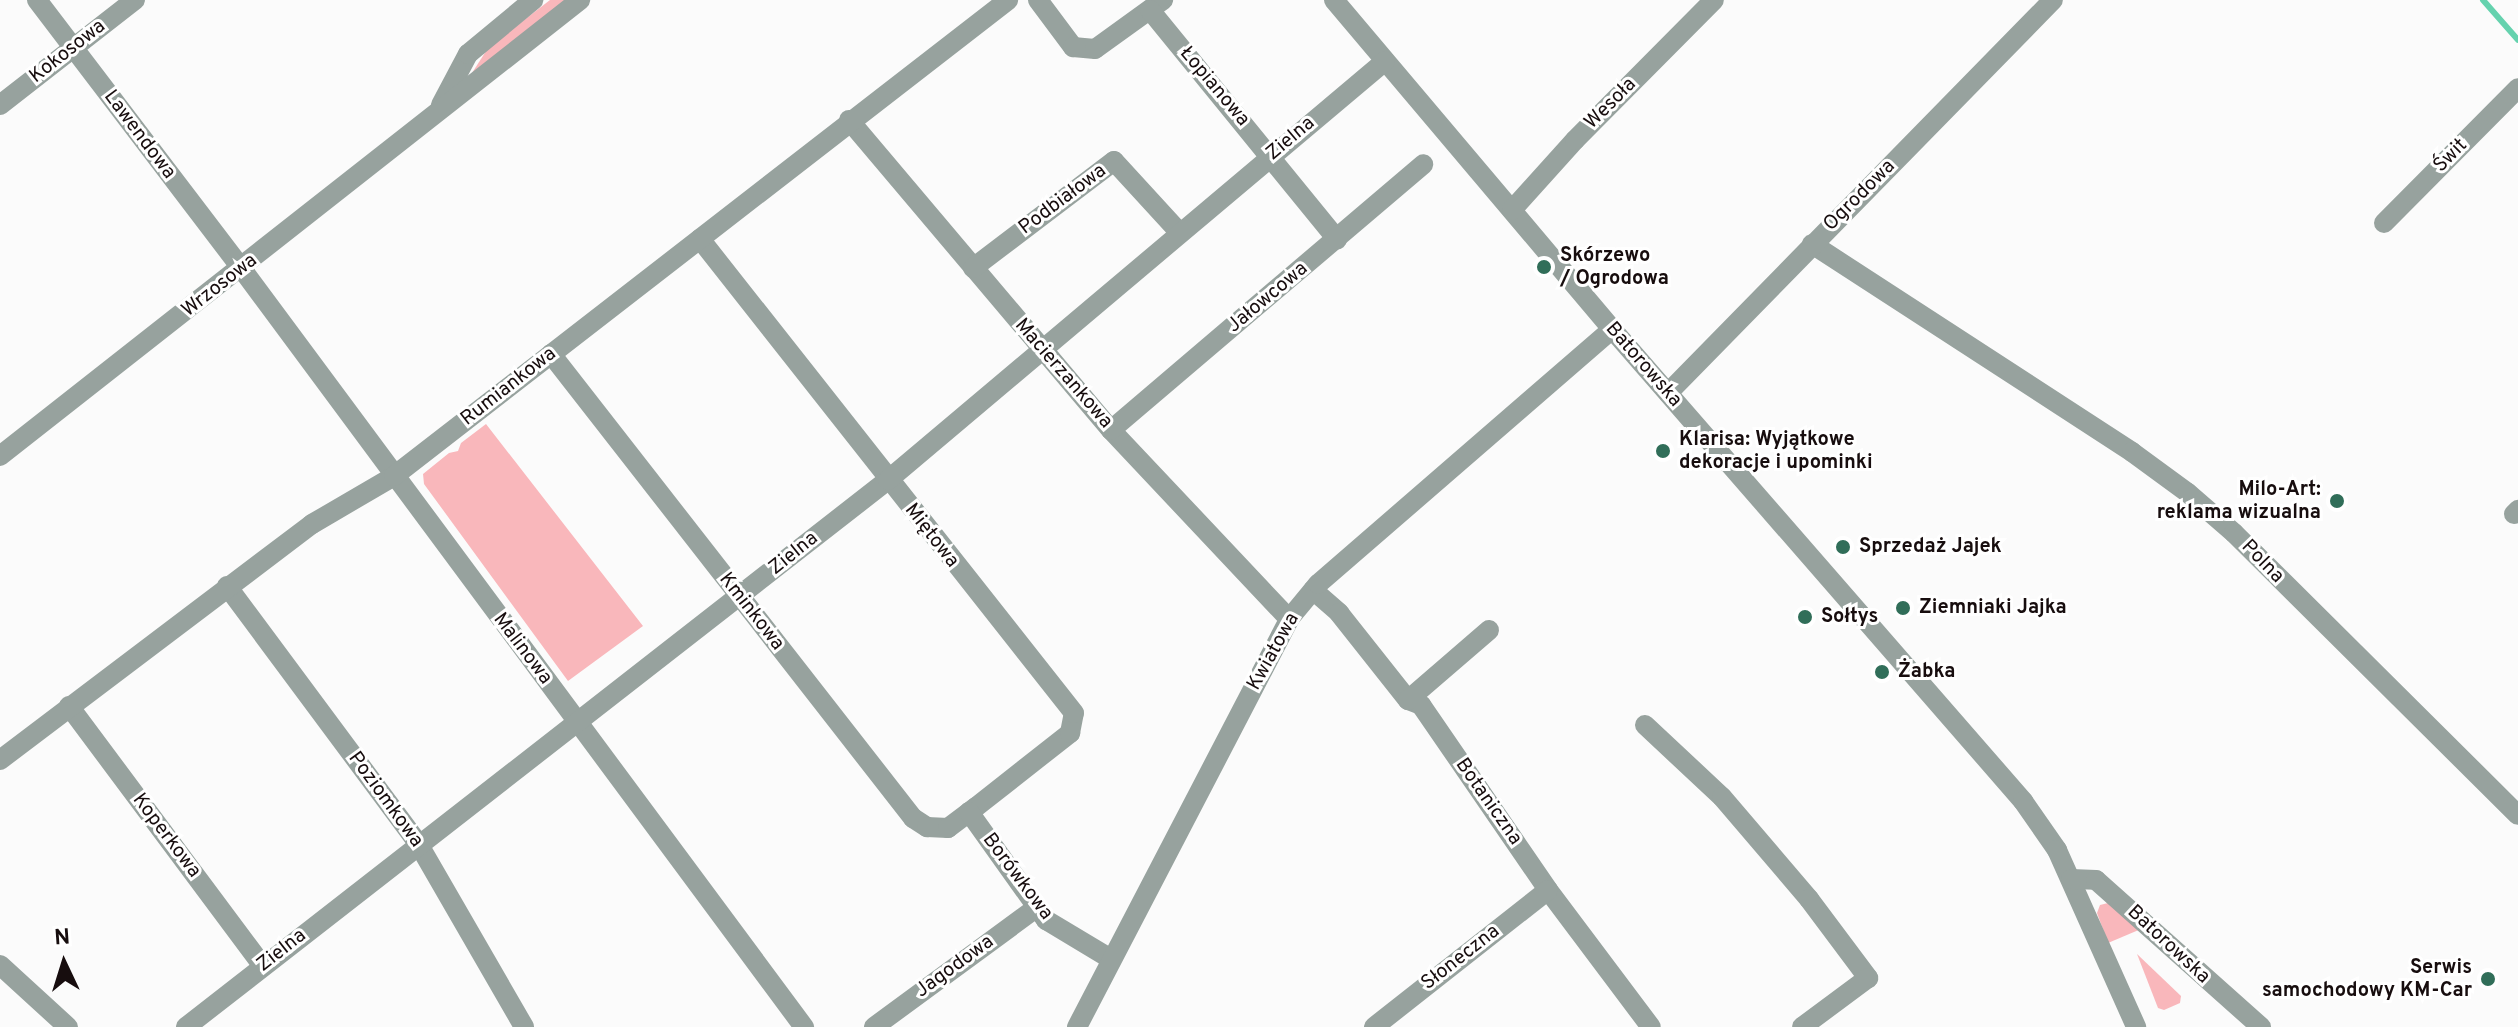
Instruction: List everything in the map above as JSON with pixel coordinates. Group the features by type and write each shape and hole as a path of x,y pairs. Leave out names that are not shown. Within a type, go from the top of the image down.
{"street":[{"name":"Lawendowa","path":"37,0 242,269"},
{"name":"Kokosowa","path":"0,105 135,0"},
{"name":"Wrzosowa","path":"437,112 468,54 533,0"},
{"name":"Wrzosowa","path":"0,456 242,269 580,0"},
{"name":"Rumiankowa","path":"0,760 312,524 394,476 849,120 1008,0"},
{"path":"1038,0 1073,47 1095,49 1156,5"},
{"name":"Batorowska","path":"1334,0 1612,329 2023,801 2057,850 2136,1027"},
{"name":"Wesoła","path":"1512,210 1575,140 1714,0"},
{"name":"Ogrodowa","path":"1668,393 2053,0"},
{"name":"Łopianowa","path":"1156,5 1337,239"},
{"name":"Zielna","path":"186,1027 888,480 1385,61"},
{"name":"Świt","path":"2384,223 2518,88"},
{"name":"Macierzankowa","path":"849,120 1111,430 1289,619"},
{"name":"Podbiałowa","path":"973,268 1114,161 1179,232"},
{"name":"Jałowcowa","path":"1111,430 1423,164"},
{"name":"Miętowa","path":"700,239 1074,713 1070,733 969,812"},
{"name":"Polna","path":"1812,244 2132,452 2188,493 2234,533 2518,815"},
{"name":"Malinowa","path":"242,269 804,1027"},
{"name":"Kwiatowa","path":"1077,1027 1289,619 1313,590 1612,329"},
{"name":"Kminkowa","path":"551,354 913,818 938,830 948,828 969,812"},
{"name":"Poziomkowa","path":"227,586 419,845 517,1024"},
{"name":"Botaniczna","path":"1313,590 1339,613 1408,700 1421,705 1548,890 1651,1027"},
{"path":"1408,700 1489,630"},
{"name":"Koperkowa","path":"69,706 263,966"},
{"path":"1645,725 1722,797 1809,899 1868,978 1802,1027"},
{"name":"Borówkowa","path":"969,812 1036,908 1057,928 1111,959"},
{"name":"Batorowska","path":"2071,879 2096,880 2261,1027"},
{"name":"Słoneczna","path":"1374,1027 1548,890"},
{"name":"Jagodowa","path":"874,1027 1036,908"},
{"path":"0,965 68,1027"}],"shaded area":[{"path":"550,0 570,0 472,73 488,48"},
{"path":"486,424 643,626 568,681 424,484 423,474 449,453 458,451 461,443"},
{"path":"2108,903 2141,929 2108,943 2097,913 2100,905"},
{"path":"2137,954 2181,996 2180,1003 2164,1010 2158,1008"}],"waterway":[{"path":"2483,0 2518,40"}],"place":[{"name":"Skórzewo / Ogrodowa","path":"1544,267"},
{"name":"Klarisa: Wyjątkowe dekoracje i upominki","path":"1663,451"},
{"name":"Milo-Art: reklama wizualna","path":"2337,501"},
{"name":"Sprzedaż Jajek","path":"1843,547"},
{"name":"Ziemniaki Jajka","path":"1903,608"},
{"name":"Sołtys","path":"1805,617"},
{"name":"Żabka","path":"1882,672"},
{"name":"Serwis samochodowy KM-Car","path":"2488,979"}]}
